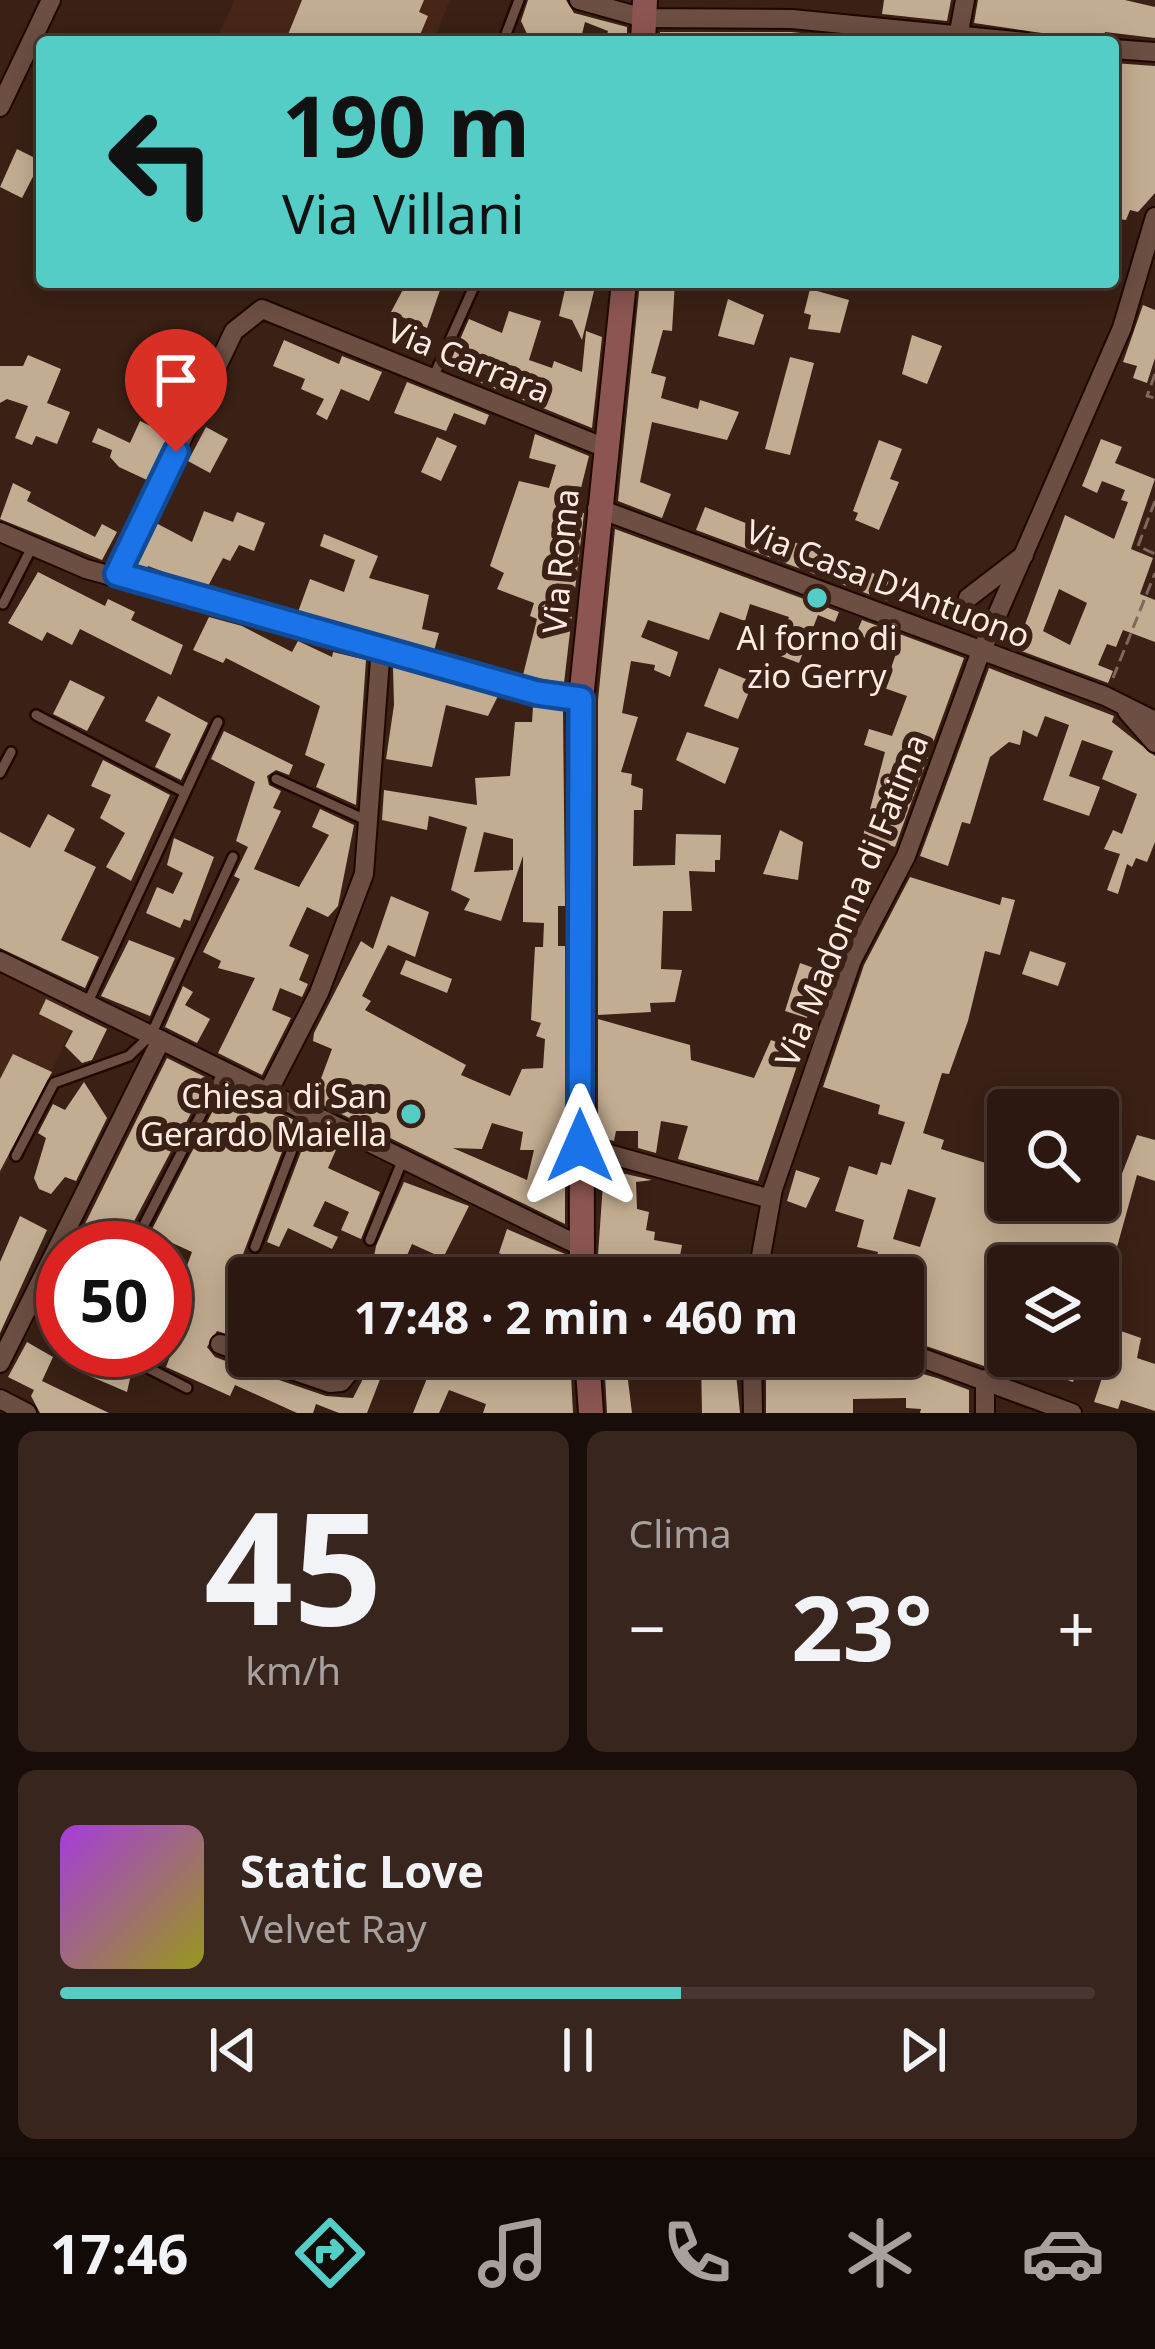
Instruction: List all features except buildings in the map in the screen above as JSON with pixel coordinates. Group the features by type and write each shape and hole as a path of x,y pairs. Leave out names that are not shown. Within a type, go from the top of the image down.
{"main road":[{"name":"Via Roma","path":"581,1257 581,699 603,447 623,288"},
{"path":"588,1377 591,1413"}],"street":[{"path":"0,107 51,0"},
{"path":"579,0 644,20 792,19 949,36"},
{"path":"958,36 965,0"},
{"path":"1119,49 1155,52"},
{"name":"Via Madonna di Fatima","path":"761,1257 771,1199 853,960 906,856 984,651 1122,328 1155,217"},
{"name":"Via Carrara","path":"117,574 234,331 252,312 276,311 432,380 603,447"},
{"name":"Via Casa D'Antuono","path":"597,508 1105,696 1155,721"},
{"path":"0,532 86,569 381,646 537,693 581,699"},
{"name":"Via Madonna di Fatima","path":"968,598 1028,552"},
{"path":"267,1094 357,903 381,646"},
{"path":"1125,707 1155,743"},
{"path":"0,961 403,1159 571,1257"},
{"path":"0,1363 156,1037"},
{"path":"580,1146 771,1199"},
{"path":"220,1344 228,1347"},
{"path":"924,1359 1072,1413"},
{"path":"312,1377 330,1383 345,1377"},
{"path":"752,1377 753,1413"},
{"path":"985,1379 985,1413"},
{"path":"0,1399 27,1413"}],"lane":[{"path":"505,36 519,0"},
{"path":"432,380 473,288"},
{"path":"3,604 32,547"},
{"path":"36,715 184,792"},
{"path":"88,1002 218,722"},
{"path":"0,773 11,752"},
{"path":"276,779 368,821"},
{"path":"16,1156 54,1083 129,1057 156,1037 233,857"},
{"path":"146,1221 223,1072"},
{"path":"255,1247 306,1113"},
{"path":"370,1240 403,1159"},
{"path":"29,1307 36,1310"},
{"path":"166,1377 187,1388"}],"path":[{"path":"1155,374 1147,396 1155,398"},
{"path":"1155,501 1138,546 1155,554"},
{"path":"1105,696 1155,574"}],"shaded area":[{"path":"235,0 450,0 435,36 218,36"},
{"path":"0,970 82,1008 0,1176"}],"place":[{"name":"Al forno di zio Gerry","path":"817,598"},
{"name":"Chiesa di San Gerardo Maiella","path":"411,1114"}],"route":[{"path":"176,452 117,574 537,693 581,699 580,1146"}]}
